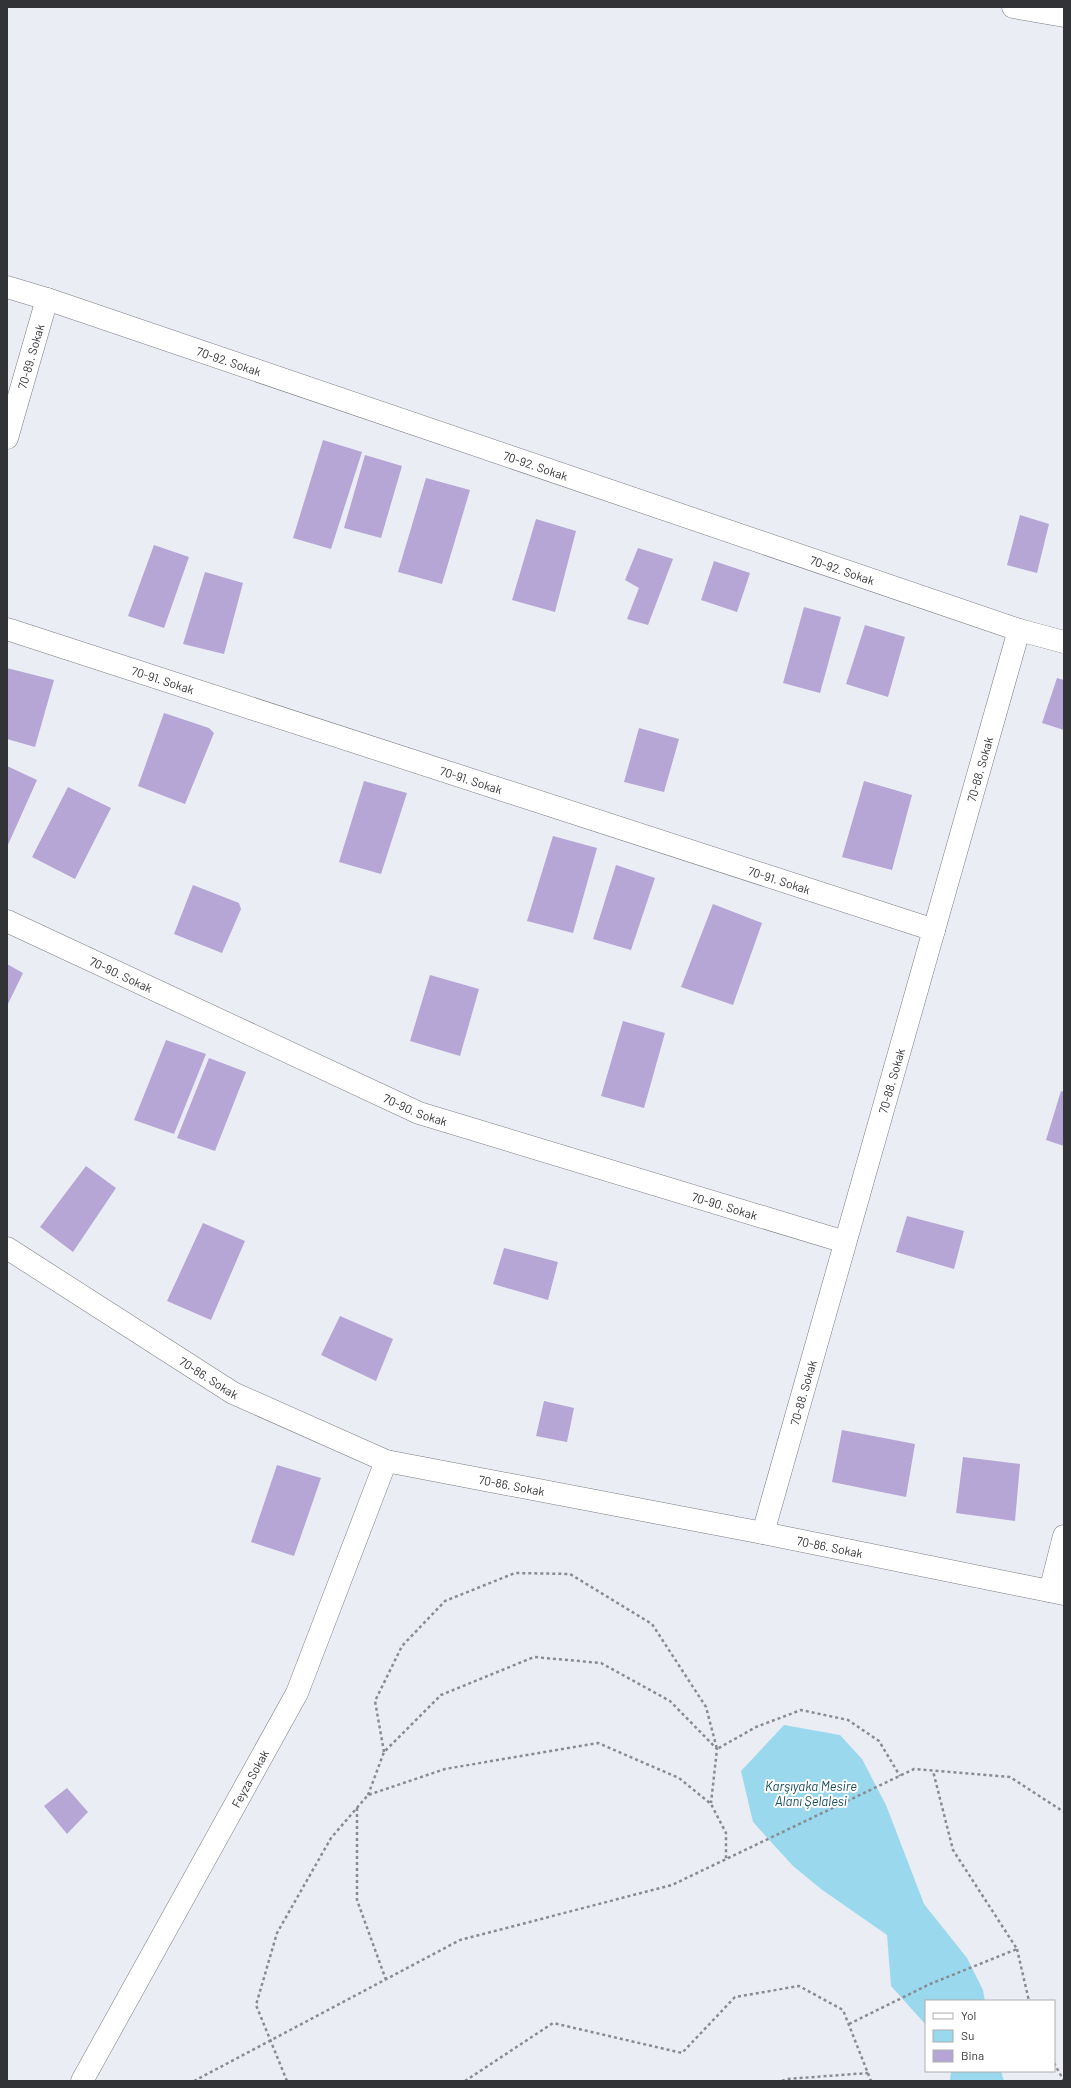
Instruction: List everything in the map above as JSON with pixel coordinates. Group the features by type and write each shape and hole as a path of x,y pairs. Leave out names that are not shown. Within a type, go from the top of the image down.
{"street":[{"path":"1013,7 1064,16"},
{"name":"70-92. Sokak","path":"7,287 47,299 1019,630 1064,642"},
{"name":"70-89. Sokak","path":"7,438 47,299"},
{"name":"70-91. Sokak","path":"7,629 934,930"},
{"name":"70-88. Sokak","path":"763,1533 1019,630"},
{"name":"70-90. Sokak","path":"7,921 419,1113 845,1242"},
{"name":"70-86. Sokak","path":"7,1248 233,1393 386,1461 763,1533 1057,1593"},
{"name":"Feyza Sokak","path":"82,2081 297,1692 386,1461"},
{"path":"1057,1593 1064,1536"}],"path":[{"path":"384,1752 375,1701 402,1646 445,1601 515,1573 570,1574 652,1624 706,1707 717,1749 711,1804"},
{"path":"287,2081 256,2005 277,1933 331,1838 368,1795 384,1752 441,1695 534,1657 601,1663 670,1702 717,1749"},
{"path":"717,1749 756,1727 802,1710 848,1720 879,1741 900,1776"},
{"path":"368,1795 445,1769 598,1743 679,1778 711,1804 726,1833 726,1859"},
{"path":"194,2081 460,1940 672,1885 914,1769 1010,1777 1064,1812"},
{"path":"933,1770 953,1850 1017,1949 1029,2000"},
{"path":"357,1808 357,1900 386,1980"},
{"path":"849,2024 930,1984 1017,1949"},
{"path":"464,2081 553,2024 682,2053 735,1997 799,1986 843,2010 871,2081"},
{"path":"1055,2065 1064,2081"},
{"path":"782,2081 787,2079 868,2073"}],"water":[{"name":"Karşıyaka Mesire Alanı Şelalesi","path":"784,1725 840,1735 862,1759 886,1805 924,1904 967,1958 983,1990 985,2000 925,2000 925,2024 891,1986 887,1935 821,1889 793,1866 753,1822 741,1771"},
{"path":"951,2072 1001,2072 1004,2081 950,2081"}],"building":[{"path":"323,440 362,452 331,549 293,538"},
{"path":"365,455 402,466 381,538 344,528"},
{"path":"426,478 470,490 442,584 398,572"},
{"path":"1020,515 1049,524 1037,573 1007,565"},
{"path":"536,519 576,531 555,612 512,600"},
{"path":"154,545 189,557 164,628 128,616"},
{"path":"638,548 673,559 648,625 627,619 639,588 625,580"},
{"path":"714,561 750,573 737,612 701,600"},
{"path":"205,572 243,583 224,654 183,644"},
{"path":"804,607 841,617 820,693 783,683"},
{"path":"865,625 905,637 888,697 846,684"},
{"path":"7,668 54,680 35,747 7,739"},
{"path":"1057,678 1064,680 1064,730 1042,723"},
{"path":"164,713 209,728 214,733 185,804 138,786"},
{"path":"639,728 679,739 664,792 624,782"},
{"path":"7,766 37,780 7,847"},
{"path":"364,781 407,793 381,874 339,862"},
{"path":"864,781 912,795 892,870 842,857"},
{"path":"68,787 111,808 75,879 32,857"},
{"path":"553,836 597,848 573,933 527,921"},
{"path":"616,865 655,878 631,950 593,939"},
{"path":"193,885 239,903 241,909 222,953 174,934"},
{"path":"713,904 762,923 733,1005 681,987"},
{"path":"7,964 23,973 7,1006"},
{"path":"430,975 479,989 460,1056 410,1041"},
{"path":"623,1021 665,1033 644,1108 601,1096"},
{"path":"166,1040 206,1054 174,1134 134,1120"},
{"path":"209,1058 246,1072 215,1151 177,1138"},
{"path":"1061,1091 1064,1092 1064,1146 1046,1140"},
{"path":"86,1166 116,1188 73,1252 40,1227"},
{"path":"907,1216 964,1231 954,1269 896,1252"},
{"path":"203,1223 245,1241 211,1320 167,1301"},
{"path":"504,1248 558,1262 548,1300 493,1284"},
{"path":"340,1316 393,1339 376,1381 321,1355"},
{"path":"544,1401 574,1408 567,1442 536,1436"},
{"path":"842,1430 915,1444 906,1497 832,1482"},
{"path":"963,1457 1020,1464 1015,1521 956,1513"},
{"path":"277,1465 321,1478 294,1556 251,1542"},
{"path":"67,1788 88,1812 67,1834 44,1806"}]}
